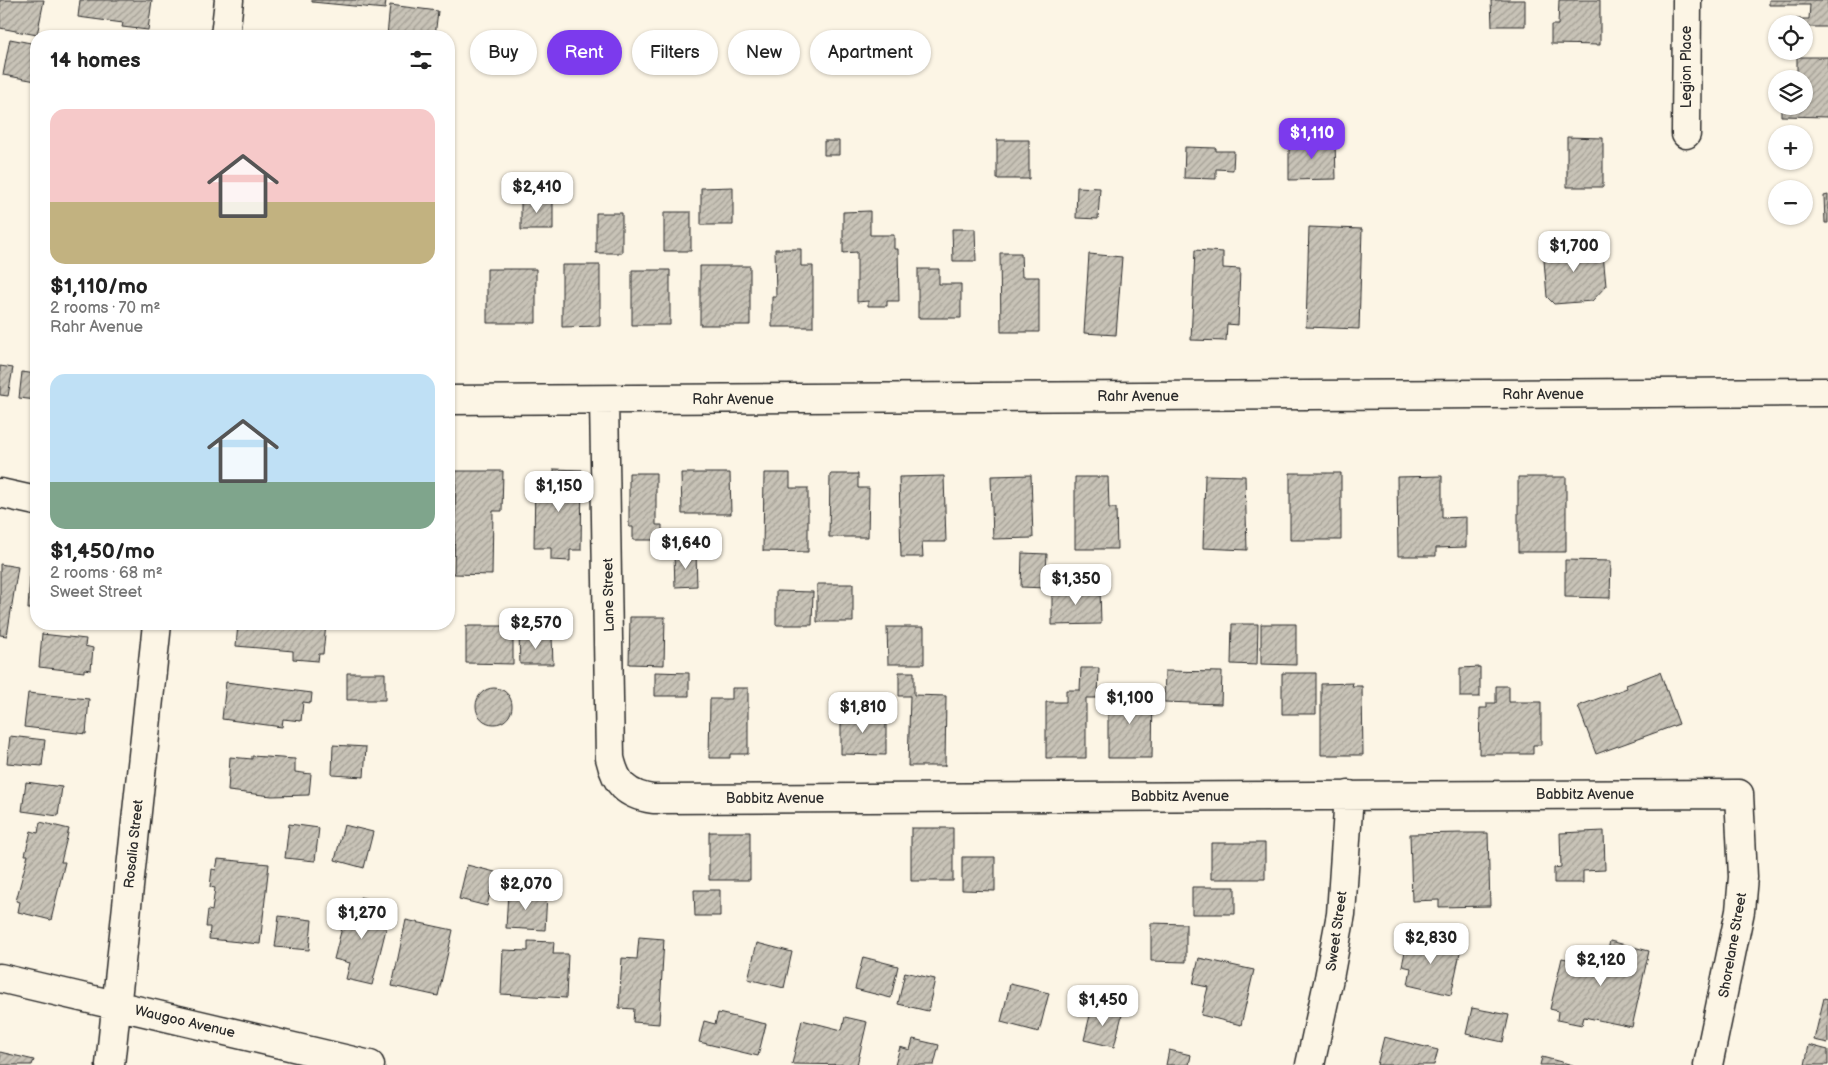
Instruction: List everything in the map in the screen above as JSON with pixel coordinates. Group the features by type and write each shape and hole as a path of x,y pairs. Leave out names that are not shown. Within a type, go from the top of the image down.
{"street":[{"path":"226,30 229,0"},
{"name":"Legion Place","path":"1686,134 1687,0"},
{"name":"Rahr Avenue","path":"455,400 1828,392"},
{"name":"Lane Street","path":"604,400 610,758 614,775 624,787"},
{"path":"0,493 30,500"},
{"name":"Rosalia Street","path":"110,1065 156,630"},
{"name":"Babbitz Avenue","path":"624,787 639,797 653,799 1739,794"},
{"name":"Shorelane Street","path":"1708,1065 1740,911 1743,877 1739,794"},
{"name":"Sweet Street","path":"1310,1065 1341,914 1349,795"},
{"name":"Waugoo Avenue","path":"0,978 370,1065"}],"building":[{"path":"0,0 44,0 38,30 30,30 30,34 0,28"},
{"path":"80,0 152,0 148,30 122,27 123,23 78,17"},
{"path":"312,0 386,0 385,9 312,2"},
{"path":"1491,0 1525,0 1525,26 1492,26"},
{"path":"1559,0 1600,0 1600,45 1551,44 1551,25 1558,25"},
{"path":"1769,0 1828,0 1828,27 1813,27 1813,15 1809,15 1810,5 1769,5"},
{"path":"390,5 438,11 436,30 388,30"},
{"path":"10,39 30,43 30,80 3,75"},
{"path":"1813,57 1828,57 1828,117 1781,116 1813,115 1813,70 1797,70 1797,60 1813,60"},
{"path":"1567,137 1603,138 1603,187 1567,187"},
{"path":"997,140 1029,140 1029,179 997,179"},
{"path":"824,141 839,141 839,155 824,155"},
{"path":"1289,141 1335,141 1336,179 1289,180"},
{"path":"1185,147 1216,148 1216,151 1234,151 1233,170 1216,169 1216,179 1184,178"},
{"path":"733,187 733,225 701,225 701,188"},
{"path":"1077,187 1100,188 1098,219 1076,218"},
{"path":"1828,195 1828,223 1825,223 1824,196"},
{"path":"521,198 553,198 553,230 521,230"},
{"path":"870,211 870,235 894,235 894,249 898,249 899,301 887,301 887,306 868,306 868,301 857,302 857,252 843,253 843,212"},
{"path":"664,212 691,212 691,251 664,251"},
{"path":"596,213 622,213 622,253 596,253"},
{"path":"1309,227 1362,229 1359,329 1306,327"},
{"path":"952,229 975,229 976,261 953,261"},
{"path":"1602,243 1606,286 1592,301 1554,304 1547,297 1543,248"},
{"path":"775,249 801,249 801,266 813,266 813,327 772,327 772,297 776,297"},
{"path":"1195,250 1223,252 1223,268 1240,269 1238,325 1227,324 1226,341 1191,340"},
{"path":"1000,253 1021,253 1022,277 1039,277 1039,332 1001,332"},
{"path":"1089,254 1122,257 1116,335 1084,333"},
{"path":"562,265 600,265 600,326 562,327"},
{"path":"700,266 750,266 750,325 700,325"},
{"path":"487,269 536,269 536,323 487,323"},
{"path":"918,269 939,269 939,284 961,284 961,318 918,318"},
{"path":"632,270 670,270 670,325 632,325"},
{"path":"0,366 13,368 8,396 0,395"},
{"path":"22,372 30,373 30,399 19,398"},
{"path":"554,469 582,470 581,550 570,550 570,561 551,560 551,548 534,548 535,478 554,478"},
{"path":"456,471 503,471 502,511 493,511 492,575 455,574"},
{"path":"629,473 656,473 656,525 662,525 662,540 633,540 633,527 629,527"},
{"path":"681,473 730,473 731,514 682,514"},
{"path":"764,473 790,473 790,488 808,488 808,552 763,551"},
{"path":"1290,473 1341,473 1341,540 1290,540"},
{"path":"830,474 858,474 858,488 869,488 868,537 829,537"},
{"path":"1031,475 1033,538 993,539 991,476"},
{"path":"1205,475 1245,476 1247,550 1203,548"},
{"path":"944,476 946,542 922,542 923,557 901,557 899,477"},
{"path":"1442,476 1442,518 1466,517 1466,547 1436,548 1436,556 1398,556 1397,477"},
{"path":"1075,477 1108,477 1109,508 1116,508 1117,549 1075,549"},
{"path":"1518,477 1566,477 1566,552 1518,552"},
{"path":"696,553 697,586 675,587 674,555"},
{"path":"1022,553 1047,554 1045,588 1021,587"},
{"path":"1565,560 1611,561 1610,598 1565,597"},
{"path":"0,564 18,567 7,636 0,635"},
{"path":"30,577 30,609 28,609"},
{"path":"817,584 853,584 853,622 817,622"},
{"path":"1052,588 1100,588 1101,624 1052,625"},
{"path":"776,591 813,592 812,625 776,625"},
{"path":"630,617 665,617 664,665 629,664"},
{"path":"1232,624 1258,624 1257,665 1231,664"},
{"path":"1261,624 1296,624 1296,665 1261,664"},
{"path":"466,626 513,626 513,664 466,663"},
{"path":"887,627 924,627 924,664 888,664"},
{"path":"237,630 325,630 323,654 319,654 318,661 293,659 293,651 236,646"},
{"path":"42,634 86,639 85,646 93,648 91,670 84,669 84,672 39,667"},
{"path":"519,636 552,636 553,664 520,664"},
{"path":"1480,667 1480,697 1460,697 1460,668"},
{"path":"1081,668 1099,668 1098,698 1086,698 1086,758 1046,758 1046,702 1066,702 1066,690 1080,690"},
{"path":"1165,671 1222,672 1221,704 1164,702"},
{"path":"655,672 689,673 689,696 655,696"},
{"path":"899,672 914,672 914,695 946,696 945,766 908,766 910,696 899,696"},
{"path":"1660,672 1679,724 1596,754 1578,706 1627,688 1626,685"},
{"path":"347,673 385,673 385,700 347,700"},
{"path":"1282,673 1316,673 1316,714 1282,714"},
{"path":"226,682 312,693 311,703 303,702 301,721 283,719 282,727 222,719"},
{"path":"1353,683 1352,686 1362,686 1363,755 1321,755 1321,684"},
{"path":"1496,686 1509,686 1509,702 1541,702 1541,745 1533,745 1533,754 1479,754 1480,708 1487,708 1487,703 1496,703"},
{"path":"494,688 501,689 507,693 511,699 511,713 507,719 501,723 494,724 487,723 481,719 477,713 476,706 477,699 481,693 487,689"},
{"path":"732,688 748,688 748,754 730,754 730,758 709,758 710,699 732,699"},
{"path":"28,693 89,699 86,734 24,727"},
{"path":"1108,693 1153,693 1152,758 1108,758"},
{"path":"841,713 886,714 886,755 841,754"},
{"path":"10,736 45,740 42,766 7,763"},
{"path":"333,745 366,747 364,777 332,775"},
{"path":"252,756 295,759 295,772 311,774 309,795 272,796 228,791 230,757 252,759"},
{"path":"26,782 62,787 58,816 22,811"},
{"path":"40,822 69,829 61,862 65,862 51,920 18,912 20,902 16,901 28,855 25,855 31,831 38,833"},
{"path":"289,824 319,828 315,861 285,858"},
{"path":"344,825 373,832 364,868 335,860"},
{"path":"911,828 953,828 953,881 911,881"},
{"path":"1604,831 1605,870 1583,871 1583,883 1554,883 1554,868 1561,867 1560,833"},
{"path":"709,832 750,832 750,880 709,880"},
{"path":"1488,833 1490,906 1439,907 1439,900 1412,901 1410,834"},
{"path":"1211,843 1265,843 1265,879 1211,879"},
{"path":"962,857 995,857 995,891 962,890"},
{"path":"218,859 269,864 260,944 209,939 210,927 206,927 208,910 212,911 215,888 210,887 212,869 216,870"},
{"path":"467,865 495,872 487,906 459,899"},
{"path":"1192,887 1235,887 1235,914 1192,914"},
{"path":"694,890 720,890 720,916 695,916"},
{"path":"508,891 547,894 545,930 506,928"},
{"path":"360,897 376,901 374,909 390,913 372,985 346,979 350,963 334,959 348,904 358,906"},
{"path":"279,916 312,920 309,950 275,947"},
{"path":"406,920 453,930 438,996 392,986"},
{"path":"1151,923 1186,924 1186,962 1151,961"},
{"path":"639,937 664,939 659,1024 633,1022 634,1009 619,1008 622,958 637,959"},
{"path":"1408,937 1461,948 1451,995 1408,985 1411,968 1402,966"},
{"path":"528,941 554,942 553,954 568,954 566,998 501,994 503,950 528,951"},
{"path":"1610,941 1649,951 1632,1027 1584,1017 1582,1025 1557,1020 1558,1011 1550,1009 1562,958 1604,967"},
{"path":"757,943 792,952 784,988 748,979"},
{"path":"863,957 898,966 891,998 855,989"},
{"path":"1199,958 1254,970 1241,1025 1201,1015 1208,987 1193,984"},
{"path":"905,972 935,979 928,1011 898,1004"},
{"path":"1010,984 1049,993 1039,1032 1001,1022"},
{"path":"1824,998 1828,999 1828,1043 1814,1040"},
{"path":"1092,1007 1122,1015 1114,1047 1084,1040"},
{"path":"1472,1008 1509,1015 1503,1042 1466,1034"},
{"path":"718,1013 766,1024 758,1056 699,1042 704,1021 715,1024"},
{"path":"845,1017 867,1022 857,1065 792,1064 802,1020 842,1030"},
{"path":"1384,1037 1438,1050 1434,1065 1377,1065"},
{"path":"913,1039 939,1045 934,1065 895,1065 900,1047 910,1050"},
{"path":"1809,1045 1828,1050 1828,1065 1805,1065"},
{"path":"1169,1050 1191,1055 1189,1065 1166,1065"},
{"path":"0,1052 34,1060 32,1065 0,1065"},
{"path":"1542,1057 1573,1065 1540,1065"}]}
